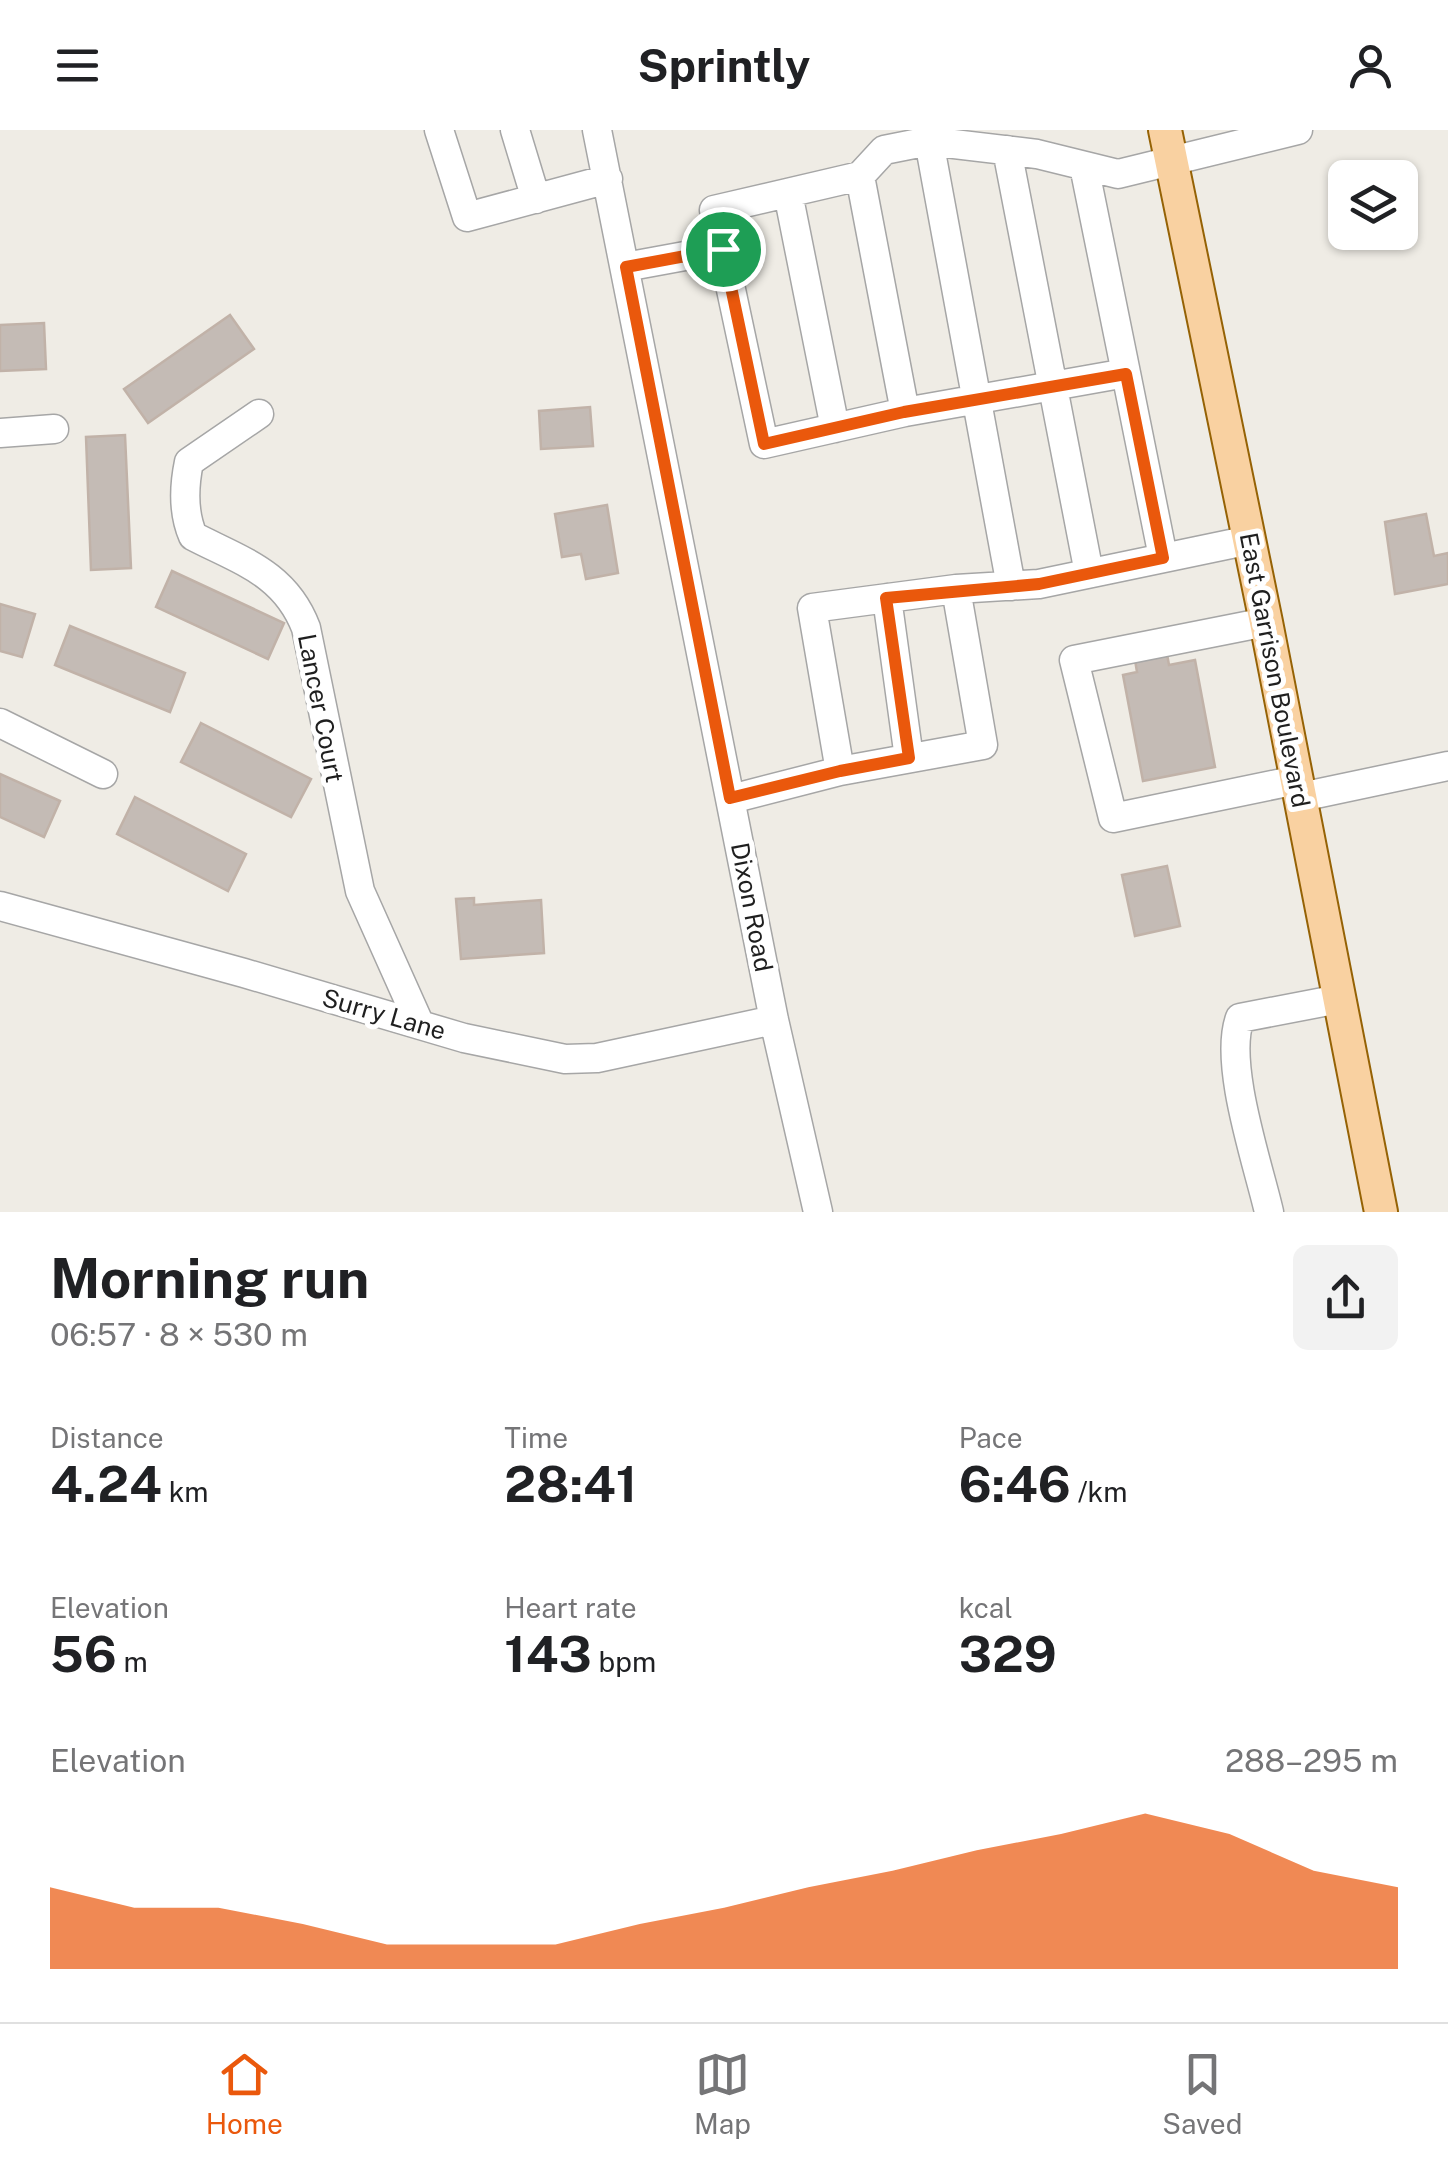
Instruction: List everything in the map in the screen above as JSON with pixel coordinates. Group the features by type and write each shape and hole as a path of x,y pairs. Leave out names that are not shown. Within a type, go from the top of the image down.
{"main road":[{"name":"East Garrison Boulevard","path":"1168,145 1340,999 1373,1207"}],"street":[{"path":"438,130 467,217 608,179"},
{"path":"515,130 536,199"},
{"name":"Dixon Road","path":"597,130 774,1020 818,1212"},
{"path":"1126,374 904,412 764,444 714,210 860,176 884,150 929,140 1006,150 1118,174 1168,145 1298,130"},
{"path":"929,140 1011,586"},
{"path":"1006,150 1090,573"},
{"path":"1084,166 1163,558"},
{"path":"860,176 904,412"},
{"path":"788,193 835,428"},
{"path":"626,267 723,249"},
{"name":"Lancer Court","path":"259,414 189,462 188,524 193,536 266,574 286,590 298,608 306,628 360,891 420,1025"},
{"path":"0,433 54,429"},
{"path":"840,771 812,608 1039,584 1250,540"},
{"path":"730,798 840,771 983,744 956,590"},
{"path":"886,598 909,758"},
{"path":"1266,622 1074,660 1113,818 1448,766"},
{"path":"0,722 103,774"},
{"name":"Surry Lane","path":"0,906 420,1025 565,1059 598,1058 774,1020"},
{"path":"1269,1212 1238,1080 1236,1028 1240,1018 1255,1013 1340,999"}],"building":[{"path":"230,315 254,349 148,423 124,389"},
{"path":"44,323 46,369 0,371 0,325"},
{"path":"590,407 593,446 541,449 539,411"},
{"path":"125,435 131,568 91,570 86,437"},
{"path":"607,505 618,573 586,579 581,554 562,557 555,514"},
{"path":"1426,514 1434,556 1448,553 1448,584 1395,594 1385,522"},
{"path":"172,571 284,623 268,659 156,607"},
{"path":"0,604 35,614 22,657 0,651"},
{"path":"70,626 185,673 170,712 55,665"},
{"path":"1167,654 1169,665 1195,660 1215,767 1143,781 1123,675 1137,672 1135,660"},
{"path":"201,723 311,779 291,817 181,762"},
{"path":"0,774 60,801 44,837 0,817"},
{"path":"135,797 246,854 228,891 117,834"},
{"path":"1167,866 1180,926 1135,936 1122,875"},
{"path":"474,898 474,905 541,900 544,953 461,959 456,899"}],"route":[{"path":"723,249 764,444 904,412 1126,374 1163,558 1039,584 886,598 909,758 730,798 626,267 723,249"}]}
